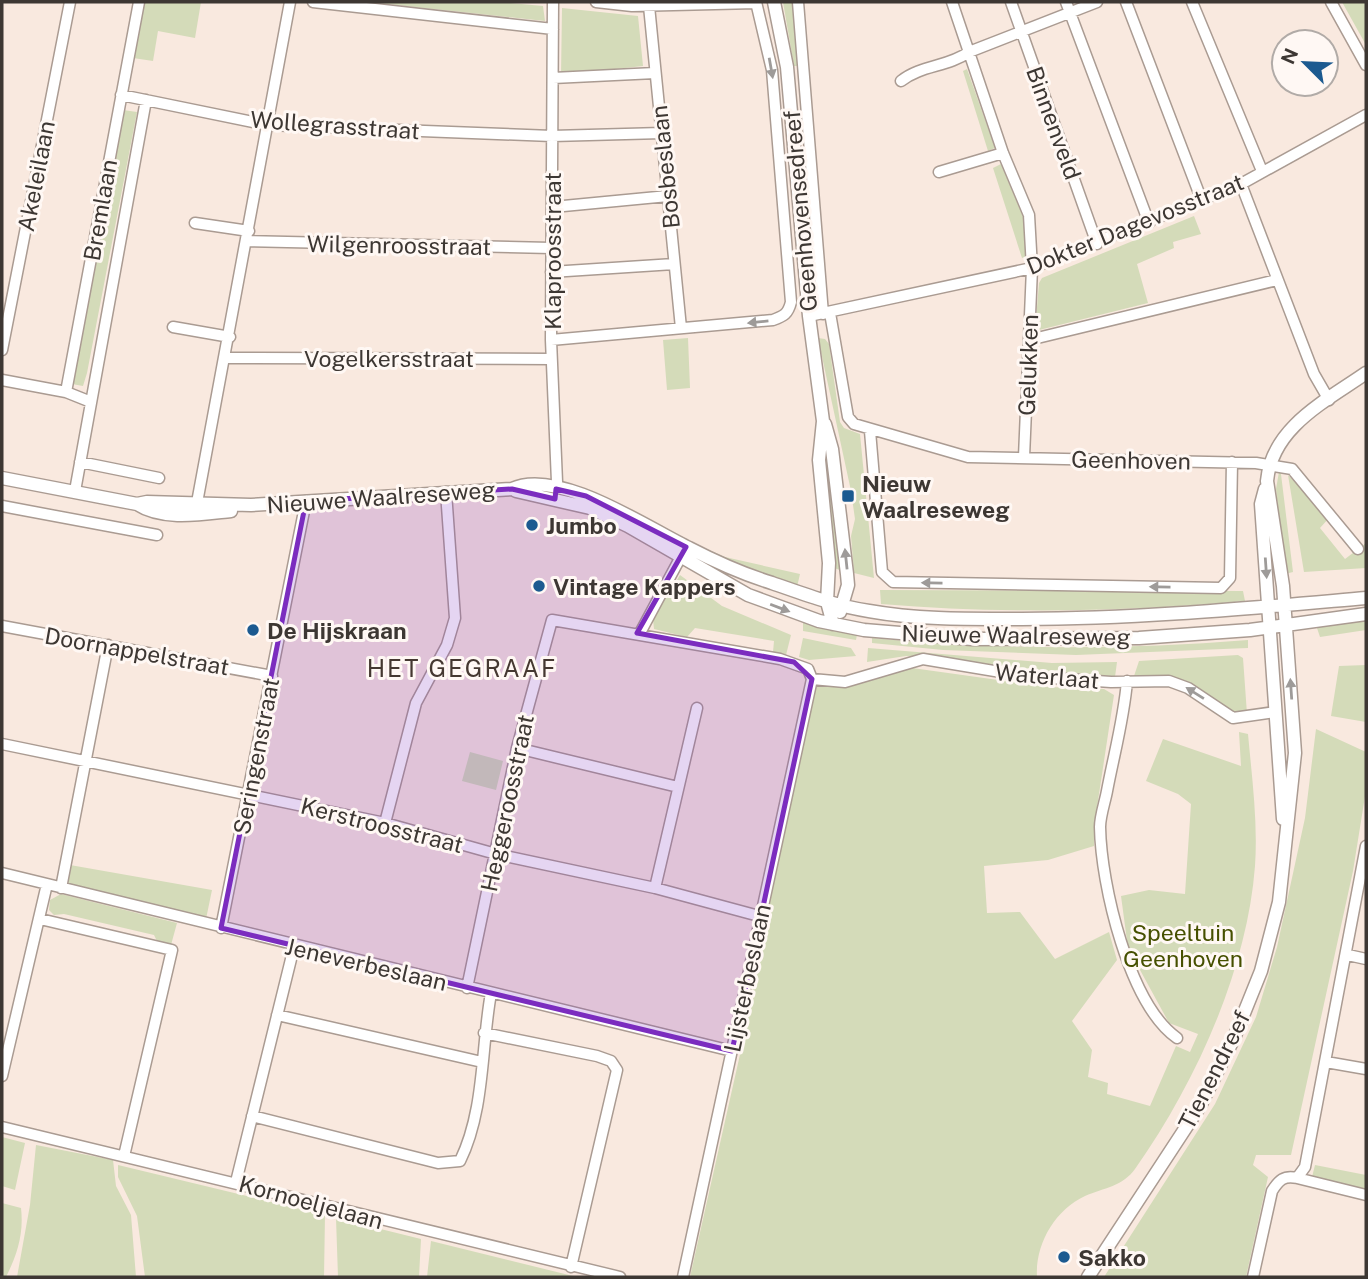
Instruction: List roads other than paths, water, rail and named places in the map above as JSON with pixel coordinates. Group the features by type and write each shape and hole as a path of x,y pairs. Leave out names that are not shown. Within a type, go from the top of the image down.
{"street":[{"name":"Akeleilaan","path":"2,348 70,2"},
{"name":"Bremlaan","path":"66,392 139,2"},
{"path":"196,510 290,2"},
{"path":"313,2 553,29"},
{"name":"Klaproosstraat","path":"553,2 551,359 556,490"},
{"path":"596,2 649,6 756,2"},
{"name":"Geenhovensedreef","path":"681,328 773,320 785,316 791,302 772,70 756,2"},
{"name":"Geenhovensedreef","path":"774,2 787,67 809,316 823,421 819,460 829,563 827,602 833,624"},
{"name":"Geenhovensedreef","path":"798,2 826,314 848,417 854,425 870,431"},
{"name":"Gelukken","path":"952,2 1003,153 1029,215 1032,268 1024,457"},
{"name":"Binnenveld","path":"1011,2 1097,244"},
{"path":"901,81 911,73 958,60 969,52 1021,31 1068,7 1097,2"},
{"path":"1126,2 1202,201"},
{"path":"1192,2 1262,171"},
{"path":"1331,2 1366,65"},
{"name":"Bosbeslaan","path":"649,6 681,328"},
{"path":"1068,7 1149,223"},
{"path":"553,78 655,73"},
{"name":"Wollegrasstraat","path":"121,95 268,125 552,136 662,133"},
{"name":"Bremlaan","path":"75,491 146,100"},
{"name":"Dokter Dagevosstraat","path":"809,316 1032,268 1241,184 1366,115"},
{"path":"939,173 1003,153"},
{"path":"1241,184 1314,374 1329,400"},
{"path":"553,207 668,196"},
{"name":"Wilgenroosstraat","path":"195,223 248,236 551,248"},
{"path":"551,272 674,264"},
{"path":"1029,341 1277,280"},
{"path":"173,327 230,337"},
{"path":"551,340 681,328"},
{"name":"Vogelkersstraat","path":"226,358 551,359"},
{"path":"1267,481 1268,465 1281,439 1366,373"},
{"path":"2,380 66,392 91,402"},
{"name":"Geenhovensedreef","path":"823,421 829,433 843,528 848,585 844,606 833,624"},
{"path":"870,431 882,572 893,582 1221,588 1230,578 1233,462"},
{"name":"Geenhoven","path":"870,431 968,457 1233,462 1292,469 1358,549"},
{"path":"80,462 159,478"},
{"name":"Nieuwe Waalreseweg","path":"2,478 138,504 146,510 164,513 232,511 251,505 446,492 512,489 520,493 556,490 575,503 683,552 757,598 833,624 864,630 972,639 1139,638 1269,628 1366,614"},
{"name":"Tienendreef","path":"1088,1277 1200,1106 1234,1038 1262,971 1279,902 1295,752 1285,606 1267,481"},
{"name":"Tienendreef","path":"1267,481 1261,504 1286,840"},
{"path":"385,823 416,703 447,645 455,618 446,492"},
{"name":"Seringenstraat","path":"221,928 306,501"},
{"path":"2,506 157,535"},
{"path":"683,552 640,633 794,662 807,669 813,679"},
{"name":"Nieuwe Waalreseweg","path":"683,552 827,602 914,617 1141,617 1366,598"},
{"name":"Heggeroosstraat","path":"467,988 517,748 552,620 640,633"},
{"name":"Doornappelstraat","path":"2,626 272,676"},
{"path":"61,888 108,645"},
{"name":"Waterlaat","path":"813,679 845,682 923,659 1024,676 1169,681 1188,688 1233,718 1275,712"},
{"name":"Lijsterbeslaan","path":"683,1277 813,679"},
{"path":"1127,681 1125,714 1100,826 1116,934 1134,976 1162,1027 1177,1038"},
{"path":"655,888 697,708"},
{"name":"Kerstroosstraat","path":"2,744 385,823 496,854 655,888 760,916"},
{"path":"517,748 678,787"},
{"path":"1297,1178 1305,1167 1348,955 1366,847"},
{"name":"Jeneverbeslaan","path":"2,873 294,947 732,1051"},
{"path":"2,1076 47,884"},
{"path":"40,919 172,950 124,1156"},
{"path":"236,1182 294,947"},
{"path":"1348,955 1366,959"},
{"path":"253,1116 438,1163 451,1164 460,1161 482,1080 484,1032 491,993"},
{"path":"277,1015 482,1062"},
{"path":"484,1032 611,1061 617,1070 571,1267"},
{"path":"1326,1062 1366,1069"},
{"name":"Kornoeljelaan","path":"2,1127 620,1277"},
{"path":"1253,1277 1272,1191 1279,1181 1289,1176 1366,1195"}],"place":[{"name":"Nieuw Waalreseweg","path":"848,496"},
{"name":"Jumbo","path":"532,525"},
{"name":"Vintage Kappers","path":"539,586"},
{"name":"De Hijskraan","path":"253,630"},
{"name":"Sakko","path":"1064,1257"}],"district":[{"name":"HET GEGRAAF","path":"462,668"}],"park label":[{"name":"Speeltuin Geenhoven","path":"1183,945"}]}
